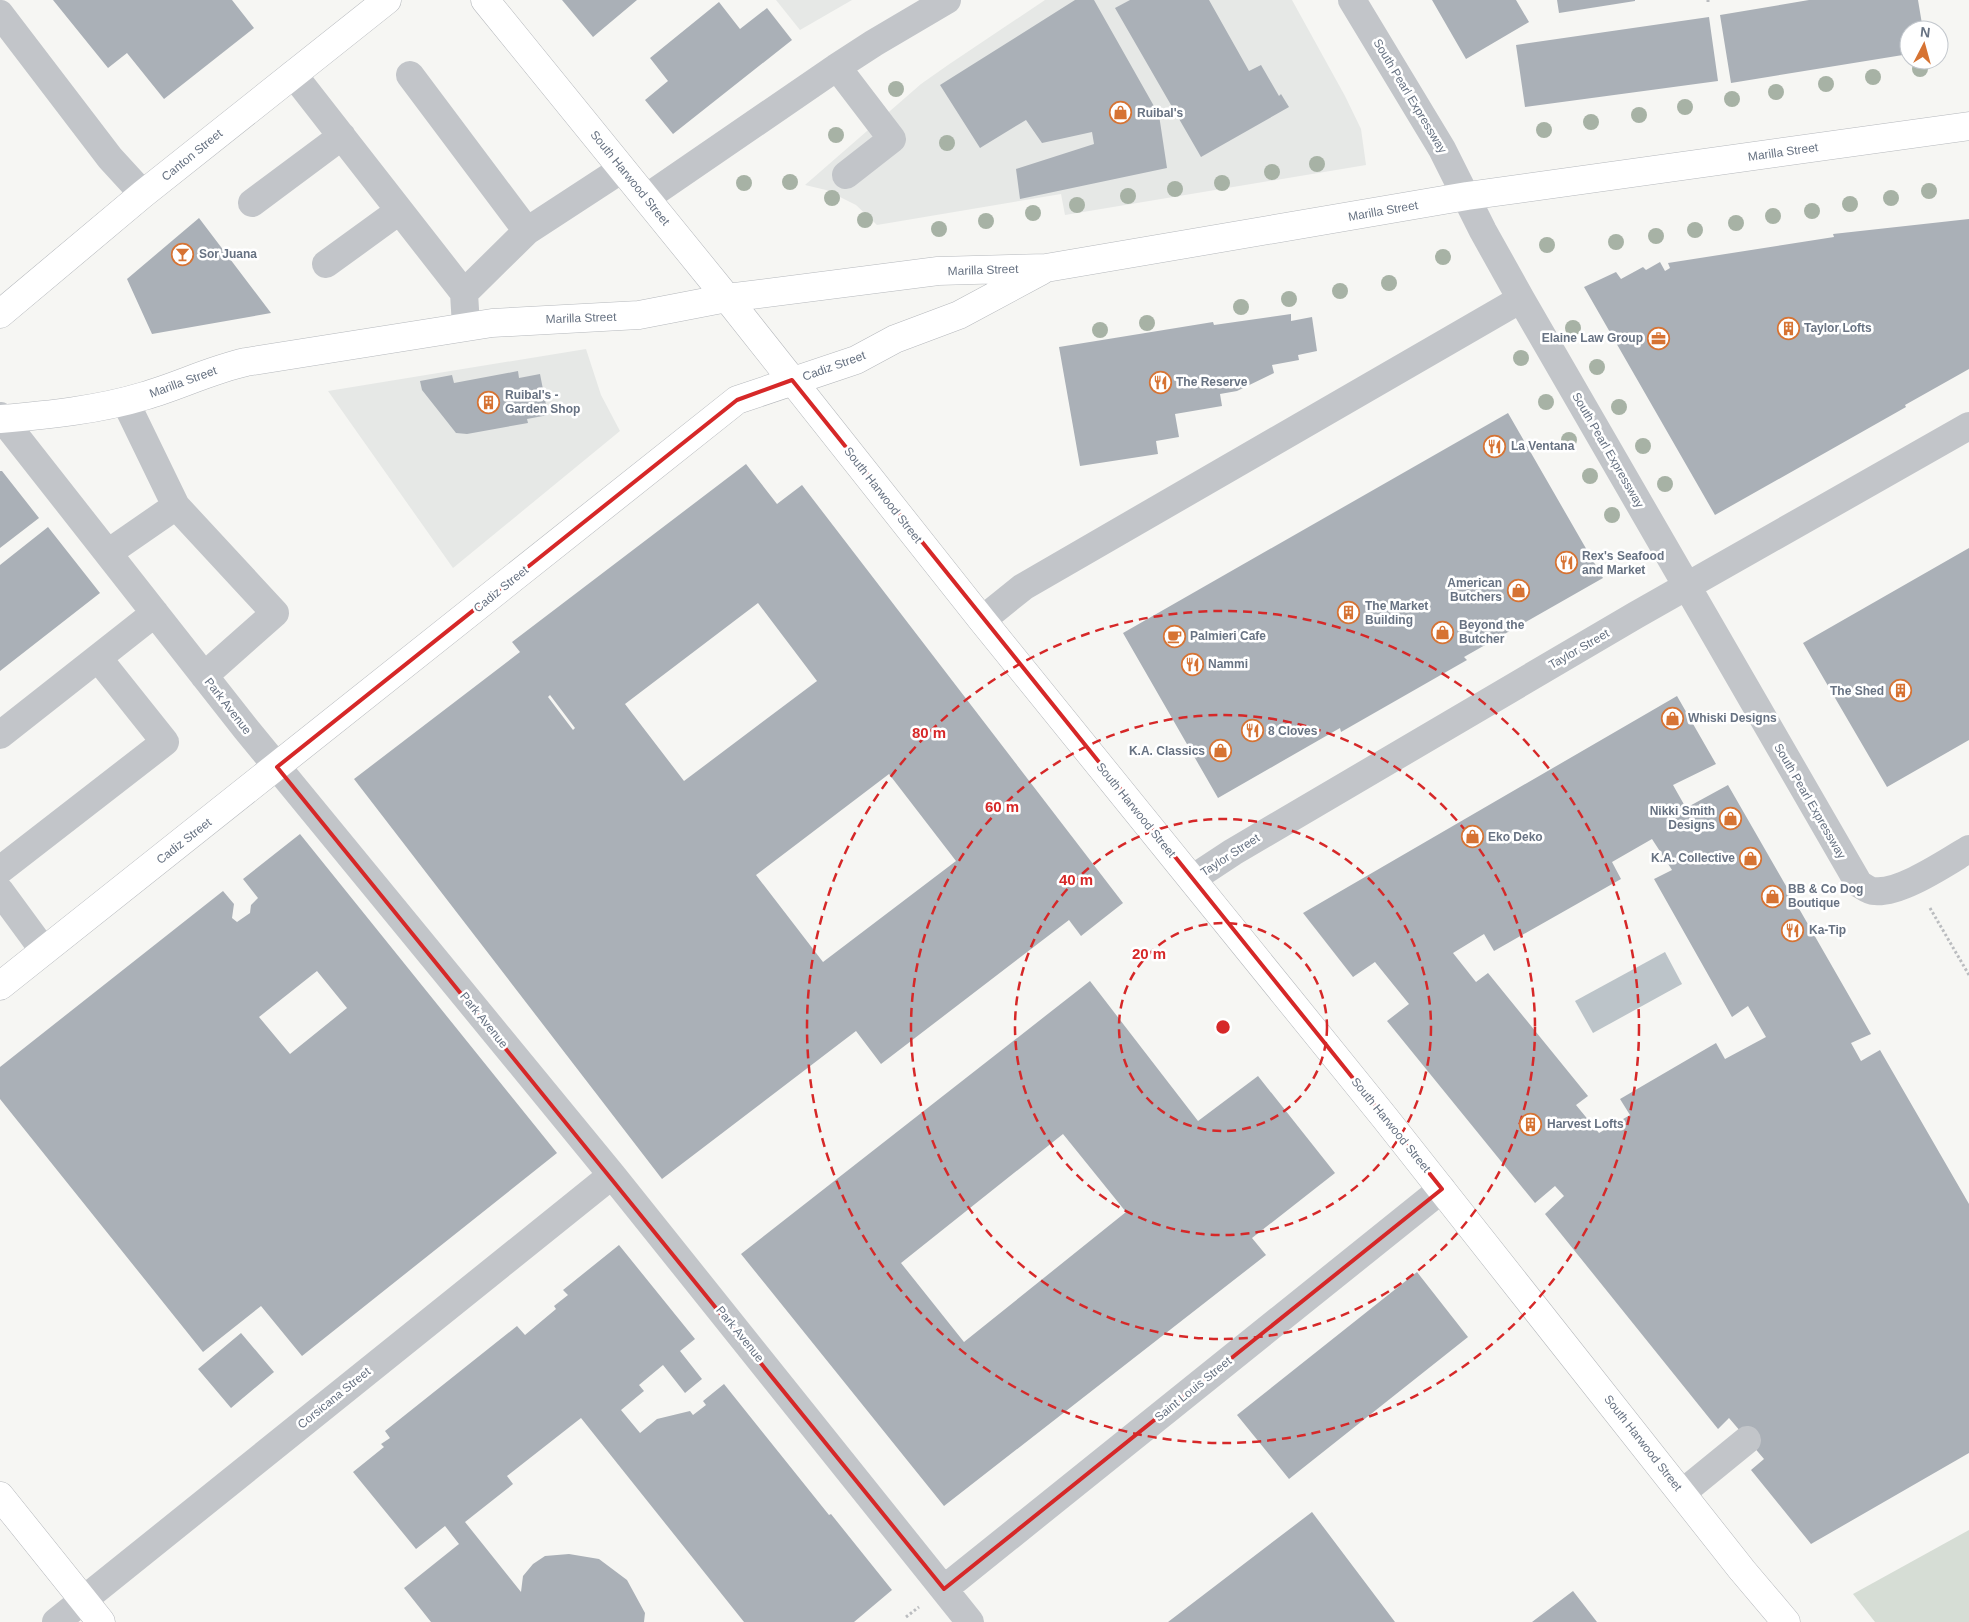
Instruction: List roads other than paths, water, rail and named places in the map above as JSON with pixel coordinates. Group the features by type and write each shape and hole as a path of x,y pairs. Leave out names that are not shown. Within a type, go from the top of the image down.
{"main road":[{"name":"Canton Street","path":"0,314 143,194 387,0"},
{"name":"South Harwood Street","path":"484,0 727,298 982,620 1442,1190 1742,1570 1786,1622"},
{"name":"Marilla Street","path":"1,418 49,414 126,401 147,396 220,368 246,362 466,326 518,320 639,316 727,298 938,271 1046,268 1467,196 1969,126"},
{"name":"Cadiz Street","path":"0,986 277,768 737,400 856,360 895,339 960,315 1046,268"},
{"path":"0,1496 101,1622"}],"street":[{"path":"646,198 874,43 948,0"},
{"name":"South Pearl Expressway","path":"1352,0 1442,148 1483,231 1521,299 1859,884 1872,892 1892,889 1917,879 1969,849"},
{"path":"0,14 110,158 143,194"},
{"path":"837,68 892,139 846,175"},
{"path":"293,74 464,293 466,326"},
{"path":"410,75 528,231"},
{"path":"252,203 342,136"},
{"path":"464,293 528,231 622,168"},
{"path":"326,264 399,211"},
{"path":"982,620 1023,588 1521,299"},
{"path":"126,401 176,506 275,613 204,676"},
{"name":"Park Avenue","path":"1,418 277,768 612,1175 970,1622"},
{"name":"Taylor Street","path":"1192,879 1233,852 1687,586 1969,426"},
{"path":"108,553 176,506"},
{"path":"0,735 155,613"},
{"path":"0,870 165,742 98,658"},
{"path":"0,891 44,951"},
{"name":"Corsicana Street","path":"56,1622 612,1175"},
{"name":"Saint Louis Street","path":"944,1589 1442,1190"},
{"path":"1682,1493 1747,1440"}],"place":[{"name":"Ruibal's","path":"1121,113"},
{"name":"Sor Juana","path":"183,254"},
{"name":"Taylor Lofts","path":"1788,328"},
{"name":"Elaine Law Group","path":"1659,338"},
{"name":"The Reserve","path":"1160,382"},
{"name":"Ruibal's - Garden Shop","path":"489,402"},
{"name":"La Ventana","path":"1495,446"},
{"name":"Rex's Seafood and Market","path":"1566,563"},
{"name":"American Butchers","path":"1518,590"},
{"name":"The Market Building","path":"1349,613"},
{"name":"Beyond the Butcher","path":"1443,632"},
{"name":"Palmieri Cafe","path":"1174,636"},
{"name":"Nammi","path":"1192,664"},
{"name":"The Shed","path":"1900,691"},
{"name":"Whiski Designs","path":"1672,718"},
{"name":"8 Cloves","path":"1252,731"},
{"name":"K.A. Classics","path":"1221,751"},
{"name":"Nikki Smith Designs","path":"1731,818"},
{"name":"Eko Deko","path":"1472,837"},
{"name":"K.A. Collective","path":"1751,858"},
{"name":"BB & Co Dog Boutique","path":"1772,896"},
{"name":"Ka-Tip","path":"1793,930"},
{"name":"Harvest Lofts","path":"1531,1124"}]}
